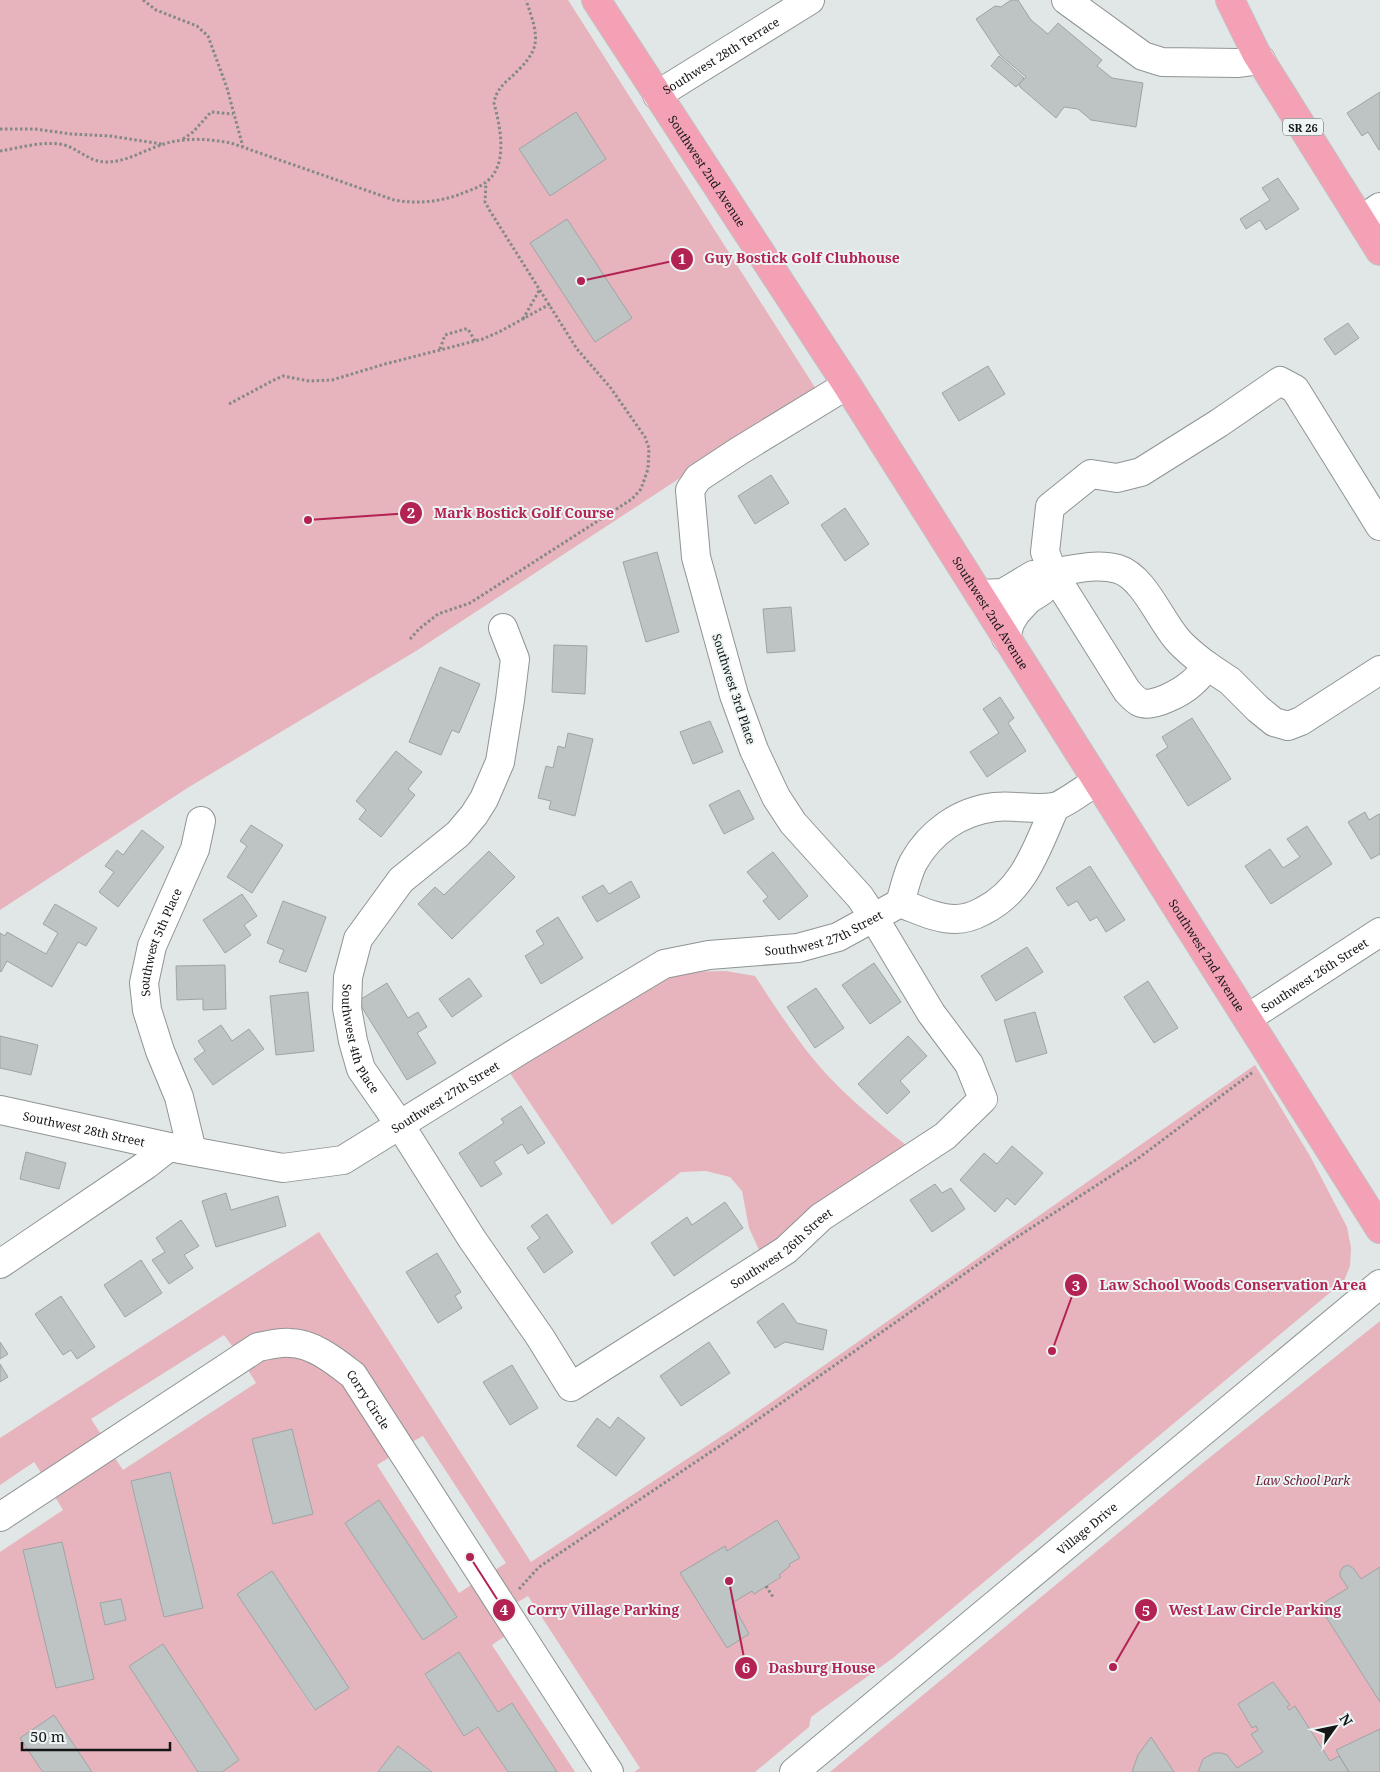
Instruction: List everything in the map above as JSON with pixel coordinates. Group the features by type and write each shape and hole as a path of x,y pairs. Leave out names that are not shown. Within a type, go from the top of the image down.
{"main road":[{"name":"Southwest 2nd Avenue","path":"596,0 846,385 1380,1229"},
{"name":"SR 26","path":"1231,0 1261,60 1370,214 1380,251"}],"street":[{"name":"Southwest 28th Terrace","path":"658,95 810,0"},
{"path":"1066,0 1143,56 1162,62 1239,63 1261,60"},
{"path":"1209,667 1191,684 1170,697 1148,705 1138,701 1127,691 1053,574 1045,552 1050,508 1091,474 1117,478 1141,472 1219,423 1280,381 1295,389 1380,526"},
{"name":"Southwest 3rd Place","path":"846,385 698,478 690,490 696,557 734,695 754,750 776,797 794,823 860,897 931,1013 969,1064 983,1099"},
{"path":"979,594 1003,593 1033,575 1053,574 1078,568 1102,566 1120,570 1135,581 1176,638 1192,654 1230,682 1274,722 1288,726 1301,722 1380,670"},
{"path":"1006,638 1010,623 1016,613 1028,600 1042,591 1053,574"},
{"name":"Southwest 4th Place","path":"503,628 515,659 500,762 484,799 474,815 458,834 401,880 358,939 348,978 347,1008 361,1070 400,1124 472,1239 540,1337 571,1387"},
{"path":"1054,807 1025,873 1010,893 999,902 966,919 953,919 932,915 900,903 912,865 920,852 928,840 952,822 975,811 997,807 1054,807 1096,782"},
{"name":"Southwest 5th Place","path":"181,1149 178,1098 147,1010 144,983 152,946 195,849 200,821"},
{"name":"Southwest 27th Street","path":"181,1149 283,1168 343,1160 664,964 709,954 798,948 838,937 900,903"},
{"name":"Southwest 26th Street","path":"1248,1018 1380,932"},
{"name":"Southwest 26th Street","path":"571,1387 786,1250 821,1217 945,1136 983,1099"},
{"name":"Southwest 28th Street","path":"0,1110 181,1149"},
{"path":"0,1264 146,1165 181,1149"},
{"name":"Village Drive","path":"794,1772 1380,1284"},
{"name":"Corry Circle","path":"0,1517 258,1347 290,1343 303,1344 336,1362 353,1375 609,1772"}],"path":[{"path":"143,0 156,10 197,26 208,36 223,75 243,147"},
{"path":"0,151 56,144 68,146 91,159 105,162 126,159 163,144 183,139 216,140 243,147 394,200 414,203 441,200 486,183 495,170 500,151 501,135 494,103 496,94 502,85 527,62 535,49 536,33 526,0"},
{"path":"183,139 211,112 234,114"},
{"path":"0,129 35,129 71,134 110,136 163,144"},
{"path":"410,639 419,628 438,614 470,603 632,499 644,483 648,470 650,454 645,437 610,387 577,348 485,202 486,183"},
{"path":"522,319 540,289"},
{"path":"230,404 272,380 283,376 308,381 332,380 491,336 550,304"},
{"path":"440,349 445,335 461,330 468,330 475,340"},
{"path":"503,1607 539,1567 730,1439 1011,1241 1140,1157 1258,1069"},
{"path":"766,1586 773,1597"}],"green space":[{"path":"0,0 568,0 816,389 416,651 189,787 0,910"},
{"path":"726,971 755,976 790,1028 819,1066 858,1105 907,1146 783,1239 760,1252 749,1228 742,1191 730,1177 706,1171 681,1172 612,1225 510,1073 648,986 684,972"},
{"path":"1255,1065 1310,1156 1347,1227 1351,1248 1350,1266 1344,1281 893,1658 811,1717 809,1727 755,1772 634,1772 640,1768 528,1596 513,1605 492,1572 506,1563 423,1436 408,1444 341,1356 236,1351 224,1335 91,1419 103,1437 44,1477 34,1462 0,1485 0,1438 319,1232 531,1562 743,1422"},
{"name":"Law School Park","path":"1380,1321 1380,1772 830,1772 1204,1462"},
{"path":"291,1352 333,1368 395,1454 377,1465 459,1593 474,1583 508,1634 492,1645 575,1772 557,1772 512,1703 498,1712 459,1652 425,1675 464,1736 478,1727 508,1772 432,1772 398,1746 378,1772 222,1772 239,1760 163,1644 129,1666 198,1772 92,1772 20,1738 43,1772 0,1772 0,1552 63,1510 54,1495 113,1455 123,1470 256,1383 245,1365","holes":["292,1429 313,1514 274,1523","170,1472 203,1607 164,1617 131,1482","379,1500 457,1617 423,1640 345,1523","61,1542 94,1679 56,1688 23,1551","238,1594 348,1688 314,1710","121,1599 126,1620 105,1625 100,1603"]}],"building":[{"path":"1011,0 1018,0 1031,20 1048,34 1058,23 1102,60 1097,66 1112,78 1143,83 1136,127 1091,120 1078,109 1064,107 1056,118 1020,87 1019,85 1026,77 1000,55 976,19 995,6 1001,7"},
{"path":"999,56 1024,78 1016,87 991,66"},
{"path":"1380,92 1379,150 1368,132 1362,136 1347,113"},
{"path":"576,112 606,159 550,196 519,149"},
{"path":"1278,178 1299,209 1266,230 1260,220 1246,229 1240,219 1270,200 1262,188"},
{"path":"567,219 632,318 595,342 530,243"},
{"path":"1348,323 1359,338 1335,355 1324,339"},
{"path":"988,366 1005,394 959,421 942,393"},
{"path":"771,475 789,503 755,524 738,496"},
{"path":"845,508 869,544 845,561 821,525"},
{"path":"657,552 679,632 646,642 623,562"},
{"path":"791,607 795,651 767,653 763,609"},
{"path":"554,645 587,646 585,694 552,692"},
{"path":"440,667 480,684 459,733 452,730 441,755 409,742"},
{"path":"1000,697 1014,718 1008,723 1026,751 987,777 970,752 999,733 983,709"},
{"path":"1192,718 1231,779 1188,806 1156,755 1168,747 1162,737"},
{"path":"710,721 723,752 693,764 680,732"},
{"path":"568,733 593,739 575,816 549,809 551,801 538,798 546,766 553,768 558,746 565,748"},
{"path":"396,751 422,772 408,789 415,795 381,837 359,819 366,810 356,801"},
{"path":"739,790 754,819 724,834 709,805"},
{"path":"1365,812 1369,820 1380,815 1380,854 1371,859 1348,822"},
{"path":"251,825 283,845 252,893 227,877 247,846 240,841"},
{"path":"1307,826 1332,864 1271,904 1245,866 1270,849 1283,868 1300,857 1287,839"},
{"path":"142,830 164,847 118,907 99,892 114,872 105,866 117,850 123,855"},
{"path":"489,851 515,877 452,939 418,904 435,887 444,895"},
{"path":"773,852 808,896 779,920 763,901 768,897 747,872"},
{"path":"1090,866 1125,920 1106,932 1097,917 1090,921 1077,901 1068,906 1056,888"},
{"path":"631,881 640,897 597,922 582,897 603,885 609,894"},
{"path":"242,894 257,916 244,925 251,935 225,953 203,920"},
{"path":"283,901 326,917 306,972 279,962 284,950 267,943"},
{"path":"55,904 97,928 86,946 78,942 52,987 7,961 1,972 0,933 5,936 7,932 46,954 58,933 43,924"},
{"path":"558,917 583,958 541,984 525,956 544,944 536,931"},
{"path":"1027,947 1043,972 996,1001 981,976"},
{"path":"874,963 901,1002 870,1024 842,985"},
{"path":"225,965 226,1009 203,1010 203,999 177,1000 176,966"},
{"path":"469,978 482,996 452,1017 439,999"},
{"path":"1148,981 1178,1028 1154,1043 1124,997"},
{"path":"387,983 408,1018 418,1012 427,1027 417,1033 436,1063 407,1080 358,1001"},
{"path":"816,988 844,1028 815,1048 787,1007"},
{"path":"308,992 314,1051 276,1055 270,996"},
{"path":"1035,1012 1047,1053 1016,1062 1004,1020"},
{"path":"221,1025 232,1041 249,1029 264,1049 213,1085 194,1059 205,1051 198,1041"},
{"path":"0,1036 38,1045 31,1075 0,1068"},
{"path":"908,1036 927,1056 900,1081 910,1092 887,1114 858,1084"},
{"path":"521,1106 545,1143 528,1154 522,1144 494,1162 502,1174 481,1187 459,1153 504,1123 501,1119"},
{"path":"1012,1146 1043,1173 1015,1205 1007,1198 995,1212 960,1180 984,1153 997,1164"},
{"path":"26,1152 66,1163 59,1189 20,1179"},
{"path":"935,1184 942,1193 951,1188 965,1209 932,1232 910,1200"},
{"path":"226,1193 231,1210 278,1196 286,1226 216,1247 202,1201"},
{"path":"725,1202 743,1228 674,1276 651,1243 687,1217 692,1225"},
{"path":"547,1214 573,1252 544,1273 527,1248 540,1238 531,1226"},
{"path":"181,1220 199,1246 184,1255 193,1268 169,1284 152,1260 165,1252 156,1238"},
{"path":"437,1253 461,1292 455,1296 462,1308 438,1323 406,1272"},
{"path":"141,1260 162,1293 125,1317 104,1285"},
{"path":"61,1296 95,1347 77,1359 71,1350 63,1355 35,1314"},
{"path":"783,1303 797,1323 827,1330 823,1350 785,1342 775,1348 757,1322"},
{"path":"0,1342 8,1354 0,1359"},
{"path":"709,1342 730,1373 681,1406 660,1376"},
{"path":"0,1364 8,1377 0,1382"},
{"path":"512,1365 538,1408 510,1425 483,1382"},
{"path":"618,1417 645,1438 616,1476 577,1446 597,1418 610,1428"},
{"path":"292,1429 313,1514 273,1524 252,1439"},
{"path":"170,1472 203,1608 164,1617 131,1481"},
{"path":"379,1500 457,1617 423,1640 345,1523"},
{"path":"777,1520 800,1558 789,1564 790,1566 779,1575 781,1577 754,1594 752,1591 732,1603 749,1634 727,1648 680,1573 725,1546 727,1551"},
{"path":"62,1542 94,1679 56,1688 23,1550"},
{"path":"1348,1565 1354,1569 1361,1579 1380,1567 1380,1702 1323,1612 1325,1611 1322,1604 1348,1588 1340,1576 1340,1572 1343,1567"},
{"path":"272,1571 349,1688 315,1710 237,1594"},
{"path":"121,1599 126,1620 105,1625 100,1603"},
{"path":"163,1644 239,1760 222,1772 198,1772 129,1666"},
{"path":"459,1652 498,1712 512,1703 557,1772 508,1772 478,1727 464,1736 425,1674"},
{"path":"1273,1682 1290,1705 1287,1707 1289,1710 1295,1706 1330,1761 1339,1756 1349,1772 1198,1772 1203,1759 1214,1753 1227,1755 1237,1768 1263,1752 1251,1734 1258,1730 1256,1726 1252,1728 1238,1704"},
{"path":"54,1715 92,1772 43,1772 20,1738"},
{"path":"1380,1729 1380,1772 1349,1772 1336,1750"},
{"path":"1151,1737 1174,1772 1132,1772 1138,1755"},
{"path":"398,1746 432,1772 378,1772"}],"place":[{"name":"Guy Bostick Golf Clubhouse","path":"581,281"},
{"name":"Mark Bostick Golf Course","path":"308,520"},
{"name":"Law School Woods Conservation Area","path":"1052,1351"},
{"name":"Corry Village Parking","path":"470,1557"},
{"name":"Dasburg House","path":"729,1581"},
{"name":"West Law Circle Parking","path":"1113,1667"}]}
